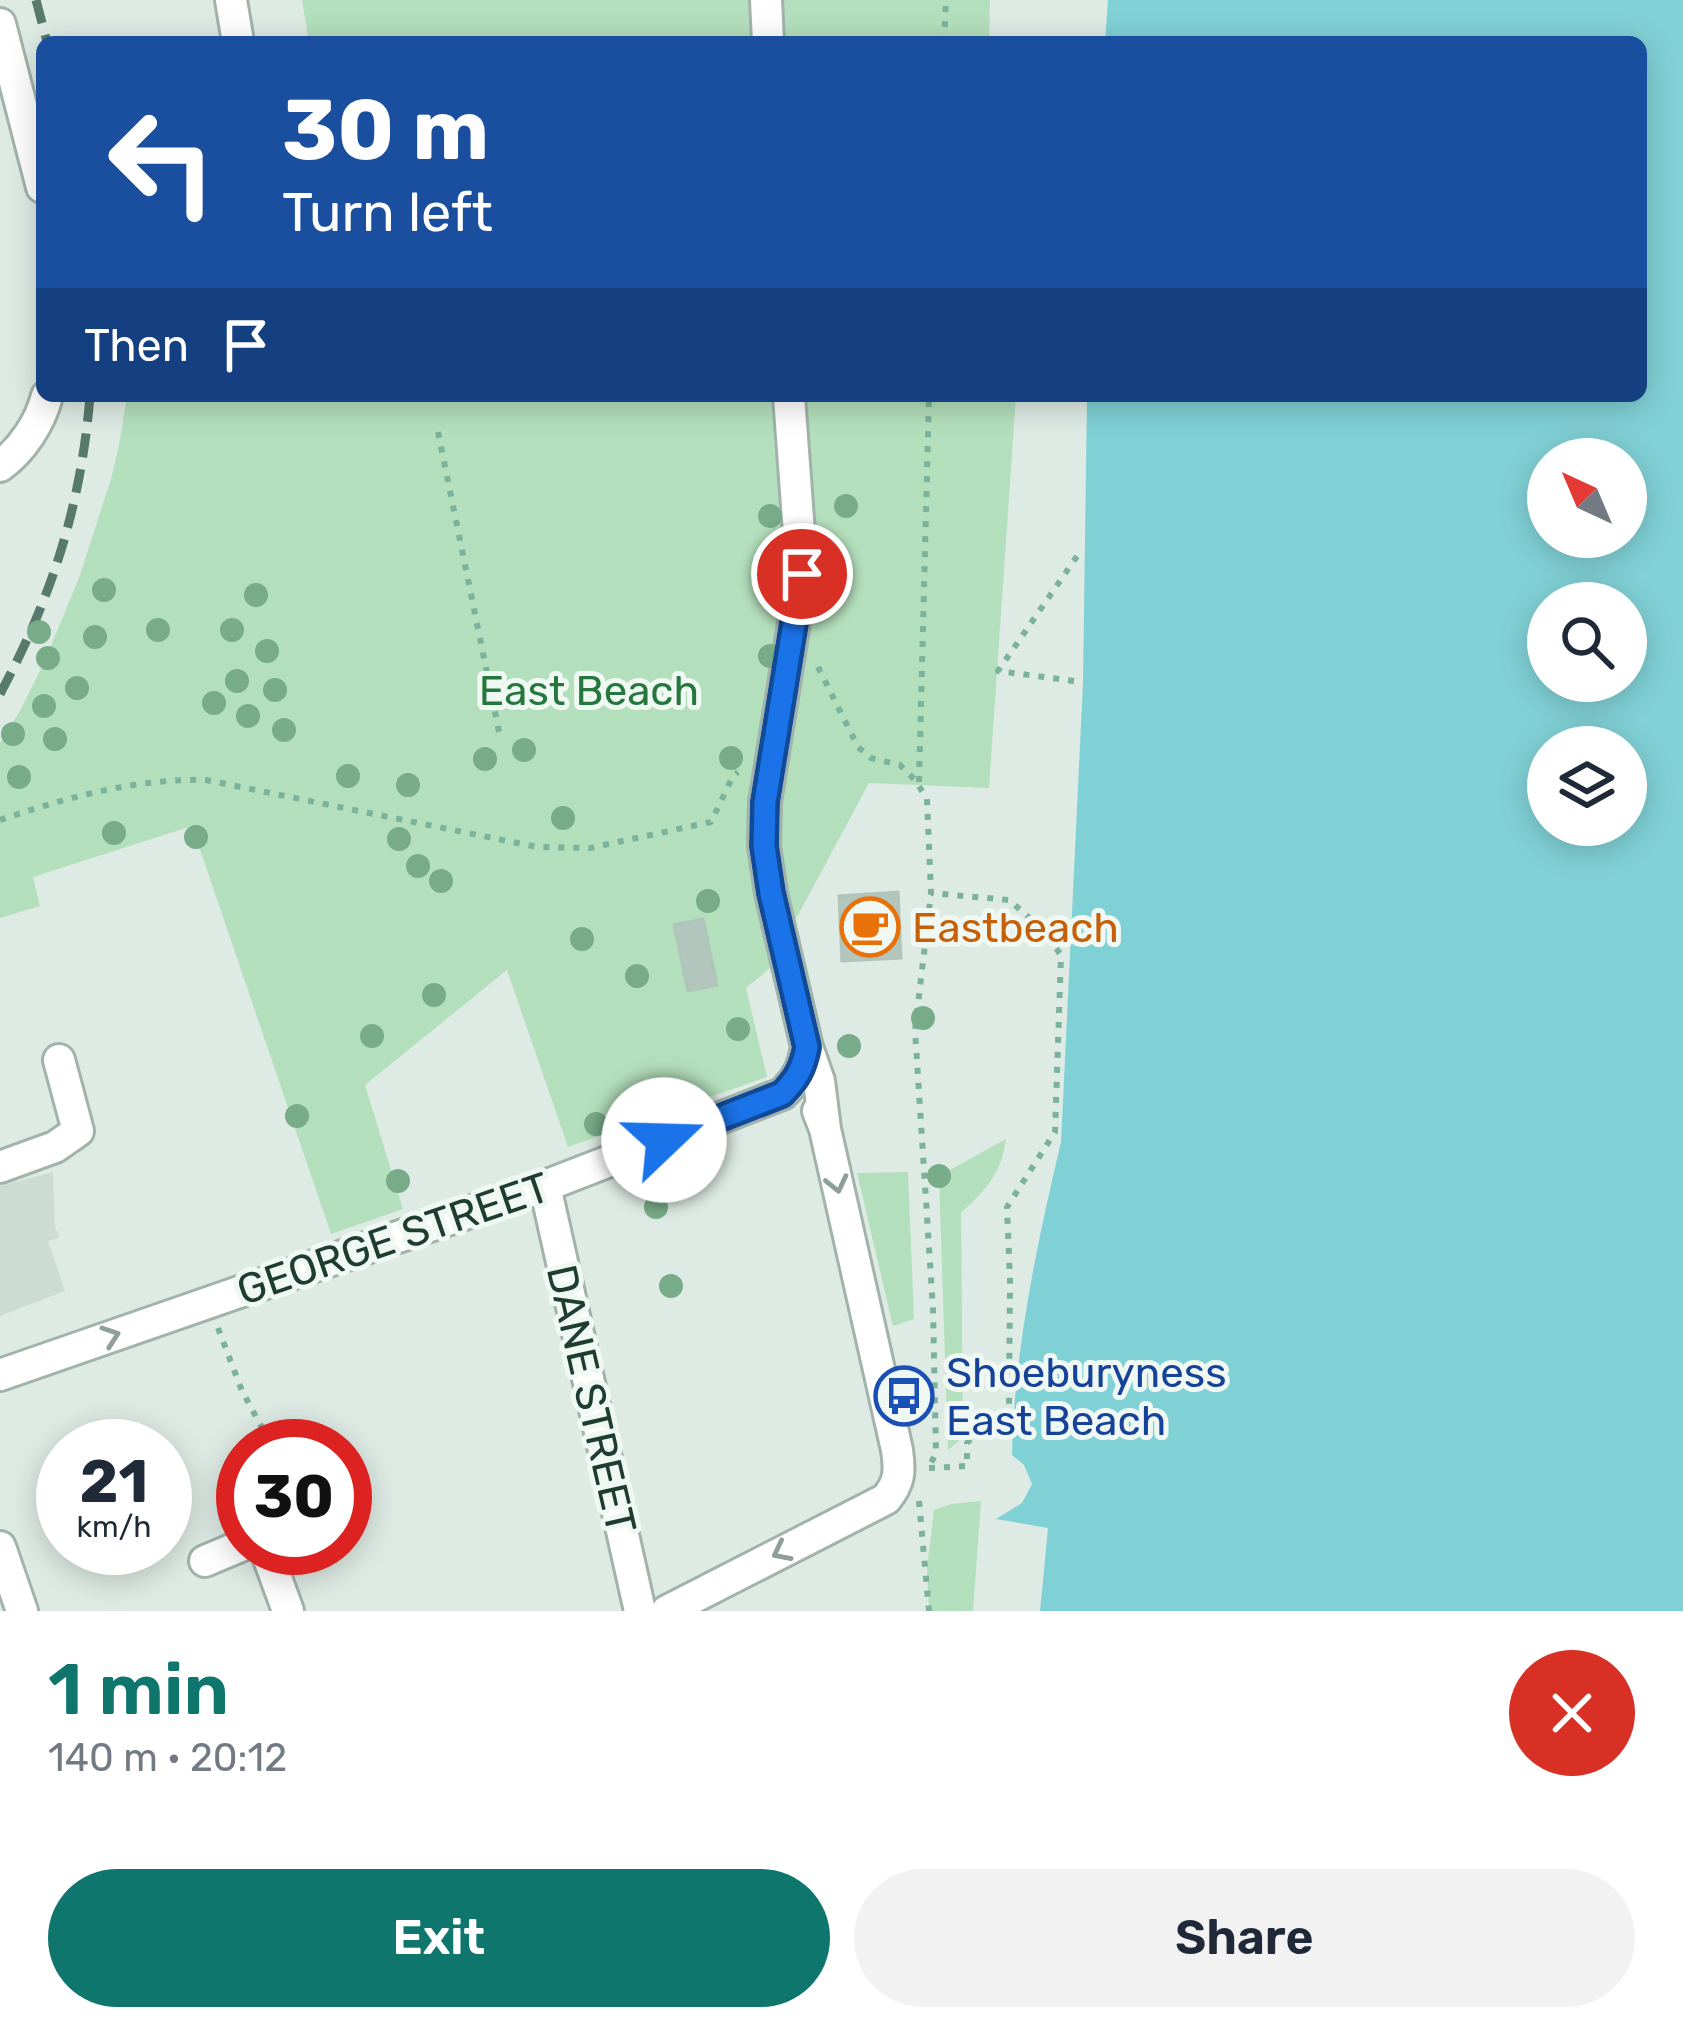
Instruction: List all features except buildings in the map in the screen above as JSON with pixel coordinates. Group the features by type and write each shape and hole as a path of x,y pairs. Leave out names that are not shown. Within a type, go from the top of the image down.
{"street":[{"path":"231,0 237,36"},
{"path":"766,0 768,36"},
{"path":"0,24 36,164"},
{"path":"0,466 24,442 46,402"},
{"path":"667,1611 886,1499 900,1473 825,1129 819,1081 807,1047 764,846 765,802 802,574 789,402"},
{"path":"782,1094 804,1066 807,1047"},
{"path":"0,1167 56,1148 78,1131 59,1060"},
{"path":"782,1094 799,1095 816,1108 825,1129"},
{"name":"GEORGE STREET","path":"0,1375 544,1186 782,1094"},
{"name":"DANE STREET","path":"544,1186 640,1611"},
{"path":"0,1547 22,1611"},
{"path":"205,1561 216,1556"},
{"path":"275,1575 288,1611"}],"path":[{"path":"944,36 946,0"},
{"path":"919,786 929,402"},
{"path":"438,432 499,732"},
{"path":"1074,681 998,671 1082,549"},
{"path":"813,684 818,666 858,747 871,758 901,765 927,799 931,893 915,1030 933,1309 936,1453 929,1468 967,1466 968,1443 1010,1407 1007,1207 1055,1132 1061,955 1010,900 931,893"},
{"path":"0,820 146,784 206,780 537,847 590,848 711,822 733,776 772,758"},
{"path":"208,1302 258,1419"},
{"path":"918,1491 928,1611"}],"shaded area":[{"path":"53,1172 59,1238 48,1241 65,1291 0,1316 0,1186"}],"green space":[{"path":"302,0 990,0 989,36 308,36"},
{"name":"East Beach","path":"126,402 1016,402 989,788 869,783 769,969 746,988 767,1077 568,1147 507,970 365,1085 403,1209 331,1234 192,826 33,877 40,906 0,918 0,743 43,665 79,578 119,445"},
{"path":"1006,1139 991,1181 961,1213 963,1437 948,1450 939,1176"},
{"path":"908,1172 914,1319 893,1326 857,1173"},
{"path":"981,1501 973,1611 929,1611 927,1568 934,1510"}],"water":[{"path":"1108,0 1683,0 1683,1611 1040,1611 1048,1528 996,1519 1022,1503 1032,1484 1024,1465 1012,1455 1017,1376 1028,1297 1061,1142 1083,683 1087,402 1647,402 1647,36 1105,36"}],"railway":[{"path":"36,0 45,36"},
{"path":"0,694 35,622 61,550 89,402"}],"place":[{"name":"Eastbeach","path":"870,927"},
{"name":"Shoeburyness East Beach","path":"904,1396"}],"route":[{"path":"664,1140 782,1094 804,1066 807,1047 764,846 765,802 802,574"}]}
